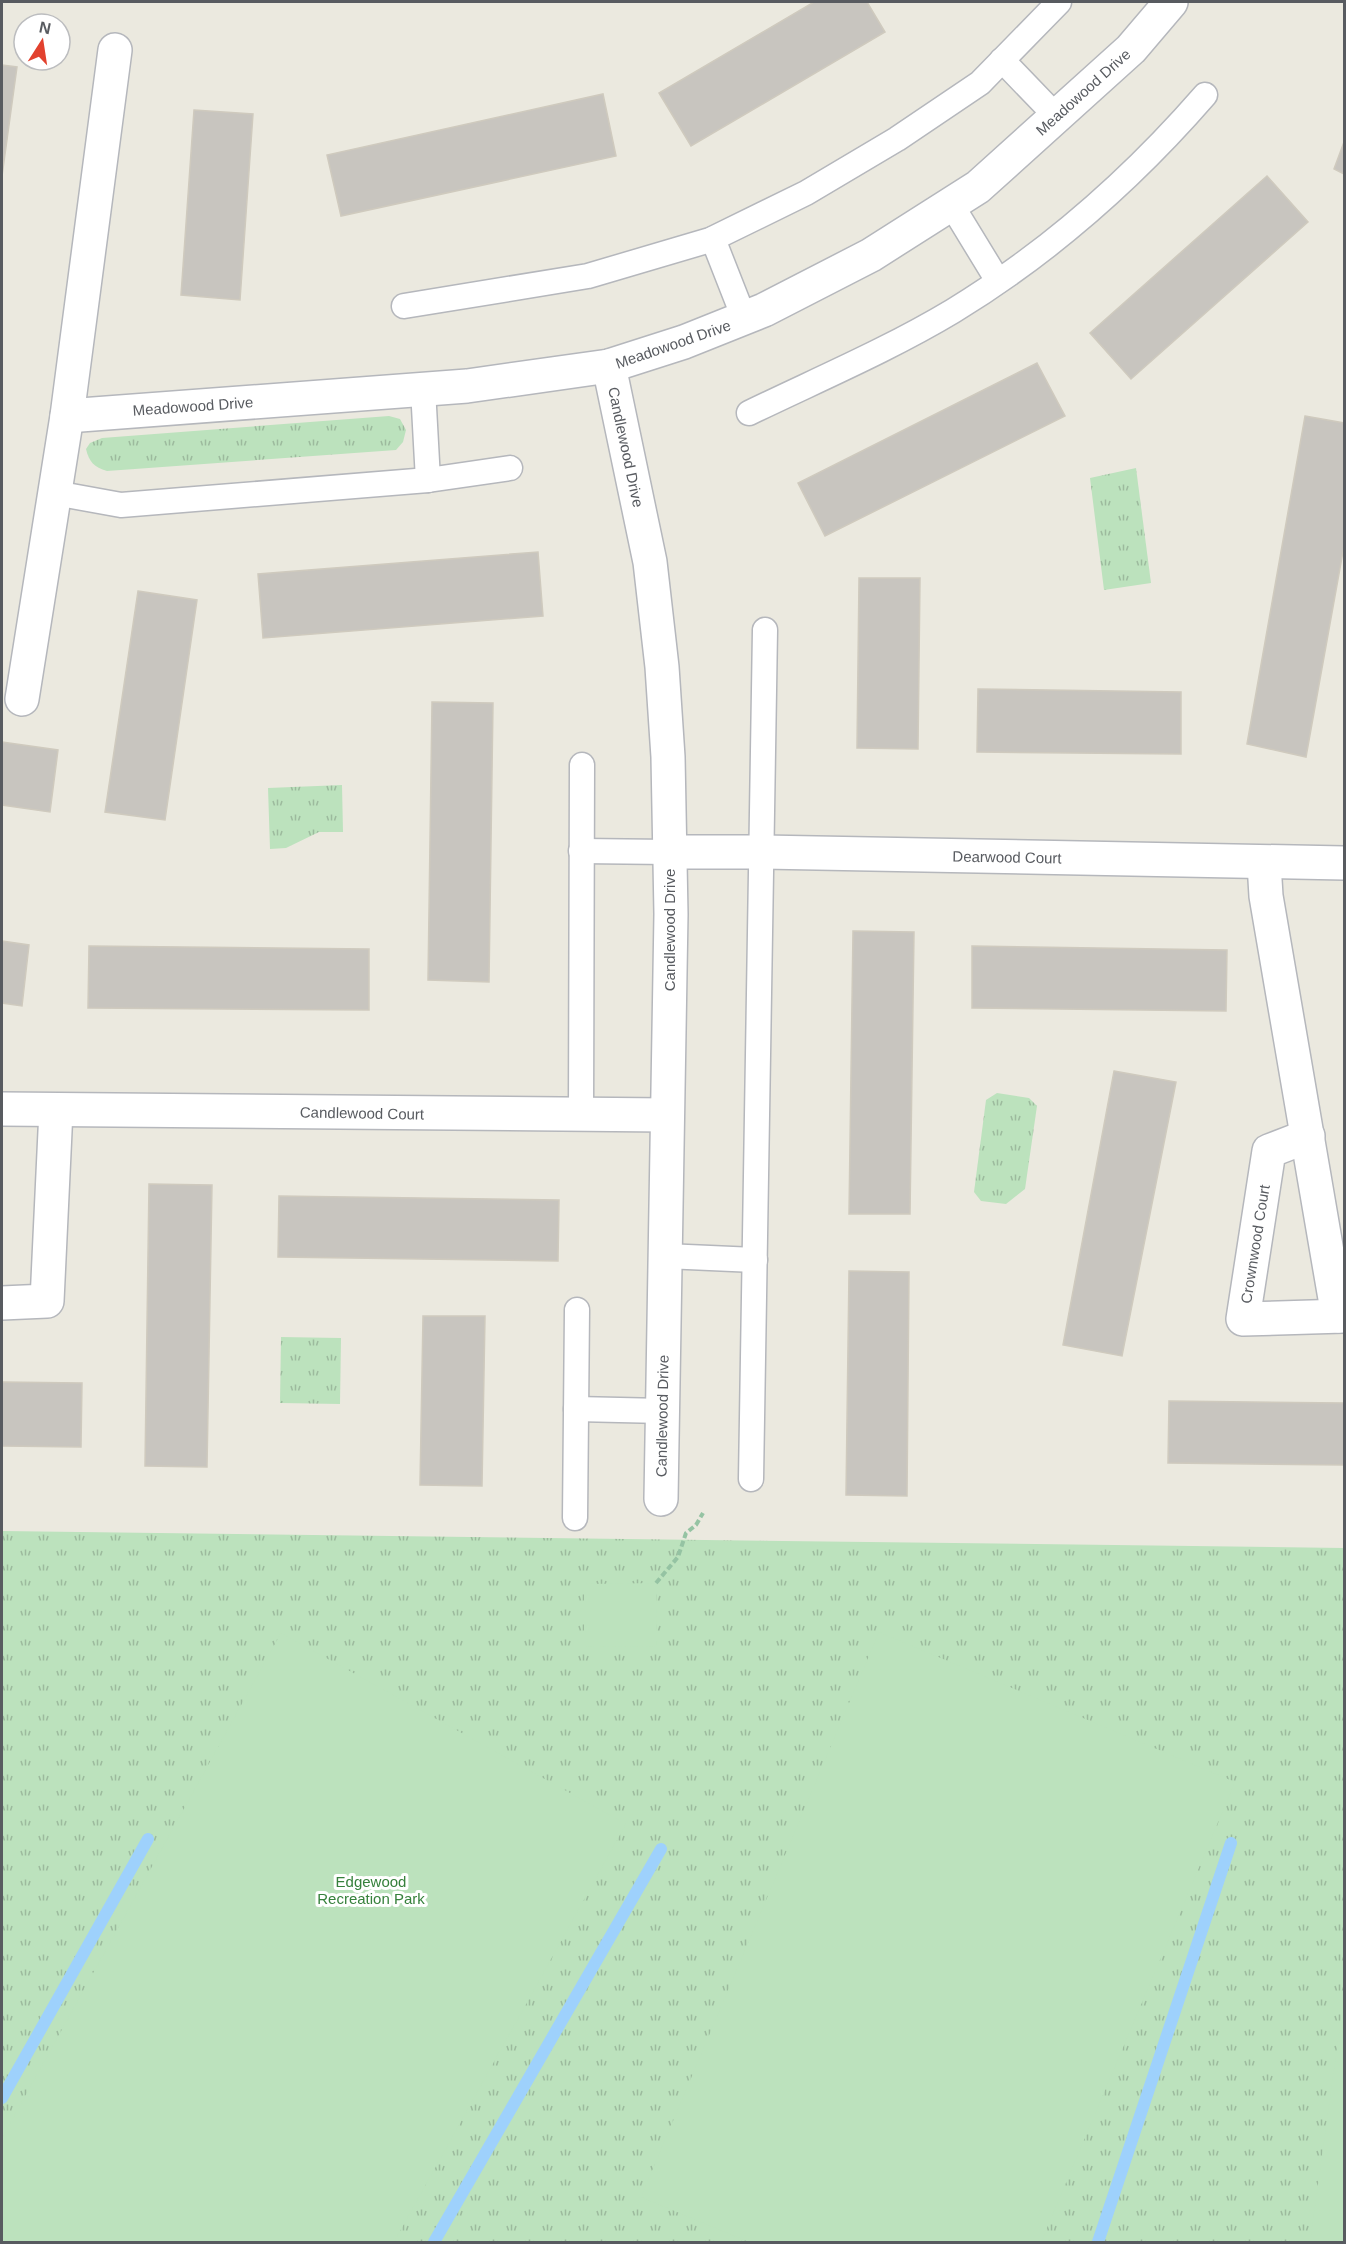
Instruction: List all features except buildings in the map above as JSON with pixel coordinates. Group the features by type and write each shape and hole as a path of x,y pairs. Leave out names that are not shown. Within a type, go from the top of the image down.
{"street":[{"name":"Meadowood Drive","path":"67,416 467,386 609,366 684,342 764,310 871,255 978,187 1131,49 1171,2"},
{"path":"22,699 67,416 115,50"},
{"name":"Candlewood Drive","path":"609,366 650,562 662,667 668,757 671,914 661,1499"},
{"name":"Dearwood Court","path":"669,852 1344,863"},
{"name":"Crownwood Court","path":"1264,862 1266,896 1341,1316 1243,1319 1269,1151 1308,1136"},
{"name":"Candlewood Court","path":"2,1109 667,1115"},
{"path":"2,1303 47,1301 56,1110"}],"lane":[{"path":"404,306 588,276 713,239 806,193 897,139 980,83 1059,2"},
{"path":"1002,60 1056,116"},
{"path":"749,413 890,345 953,310 998,281 1065,232 1123,182 1172,133 1205,95"},
{"path":"951,204 998,281"},
{"path":"713,239 744,318"},
{"path":"423,389 428,480"},
{"path":"55,493 121,505 428,480 510,468"},
{"path":"752,1479 765,630"},
{"path":"581,1115 582,765"},
{"path":"581,851 669,852"},
{"path":"665,1256 755,1260"},
{"path":"575,1518 577,1310"},
{"path":"576,1409 663,1411"}],"path":[{"path":"656,1583 678,1557 686,1533 696,1525 703,1513"}],"green space":[{"path":"389,416 400,419 406,430 403,442 396,450 107,471 93,463 86,449 90,443 102,438"},
{"path":"1136,468 1151,583 1104,590 1090,478"},
{"path":"342,785 343,832 319,832 286,848 270,849 268,788"},
{"path":"997,1093 1029,1098 1037,1106 1025,1189 1006,1204 981,1201 974,1192 986,1100"},
{"path":"281,1337 341,1338 340,1404 280,1403"},
{"name":"Edgewood Recreation Park","path":"2,1531 1344,1548 1344,2242 2,2242"},
{"path":"656,1583 657,1646 584,1647 584,1584"},
{"path":"879,1632 1235,1782 1041,2242 749,2242 641,2197"},
{"path":"281,1633 626,1824 394,2242 2,2242 2,2138"},
{"path":"1344,1997 1344,2242 1310,2242"}],"waterway":[{"path":"2,2098 148,1839"},
{"path":"1098,2242 1231,1843"},
{"path":"434,2242 661,1849"}]}
